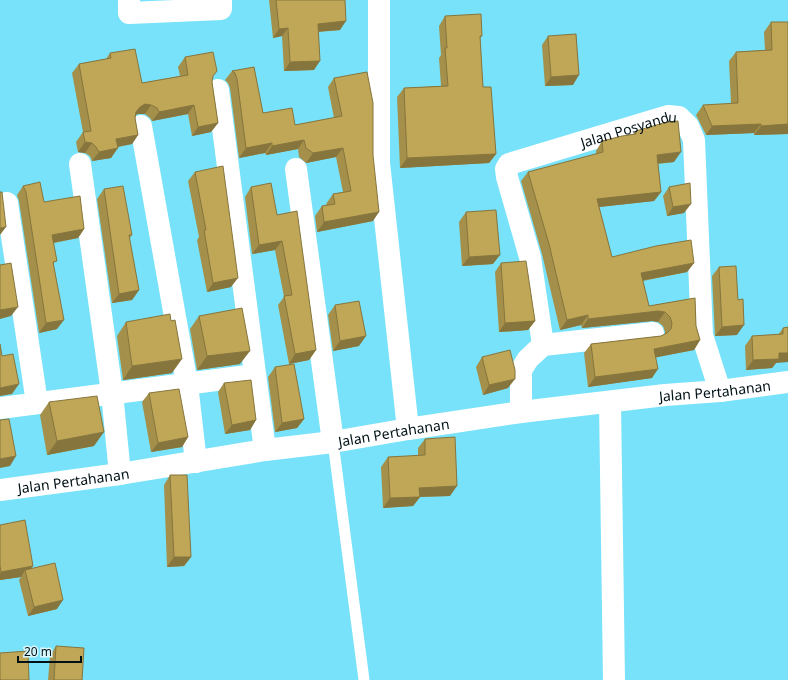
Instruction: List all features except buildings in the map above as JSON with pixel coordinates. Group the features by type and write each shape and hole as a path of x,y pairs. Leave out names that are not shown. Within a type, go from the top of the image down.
{"street":[{"path":"129,0 129,13 221,9 221,0"},
{"path":"380,0 379,163 408,429"},
{"path":"218,90 265,450"},
{"name":"Jalan Posyandu","path":"543,345 530,258 506,169 509,164 668,116 679,117 688,126 694,140 702,335 720,391"},
{"path":"142,126 187,384 196,462"},
{"path":"80,164 112,394 120,474"},
{"path":"296,169 333,442"},
{"path":"7,203 37,403"},
{"path":"521,412 521,370 528,359 543,345 653,333"},
{"path":"0,408 256,375"},
{"name":"Jalan Pertahanan","path":"0,490 120,474 265,450 333,442 521,412 665,395 720,391 788,382"},
{"path":"610,402 614,680"}],"lane":[{"path":"333,442 364,680"}]}
